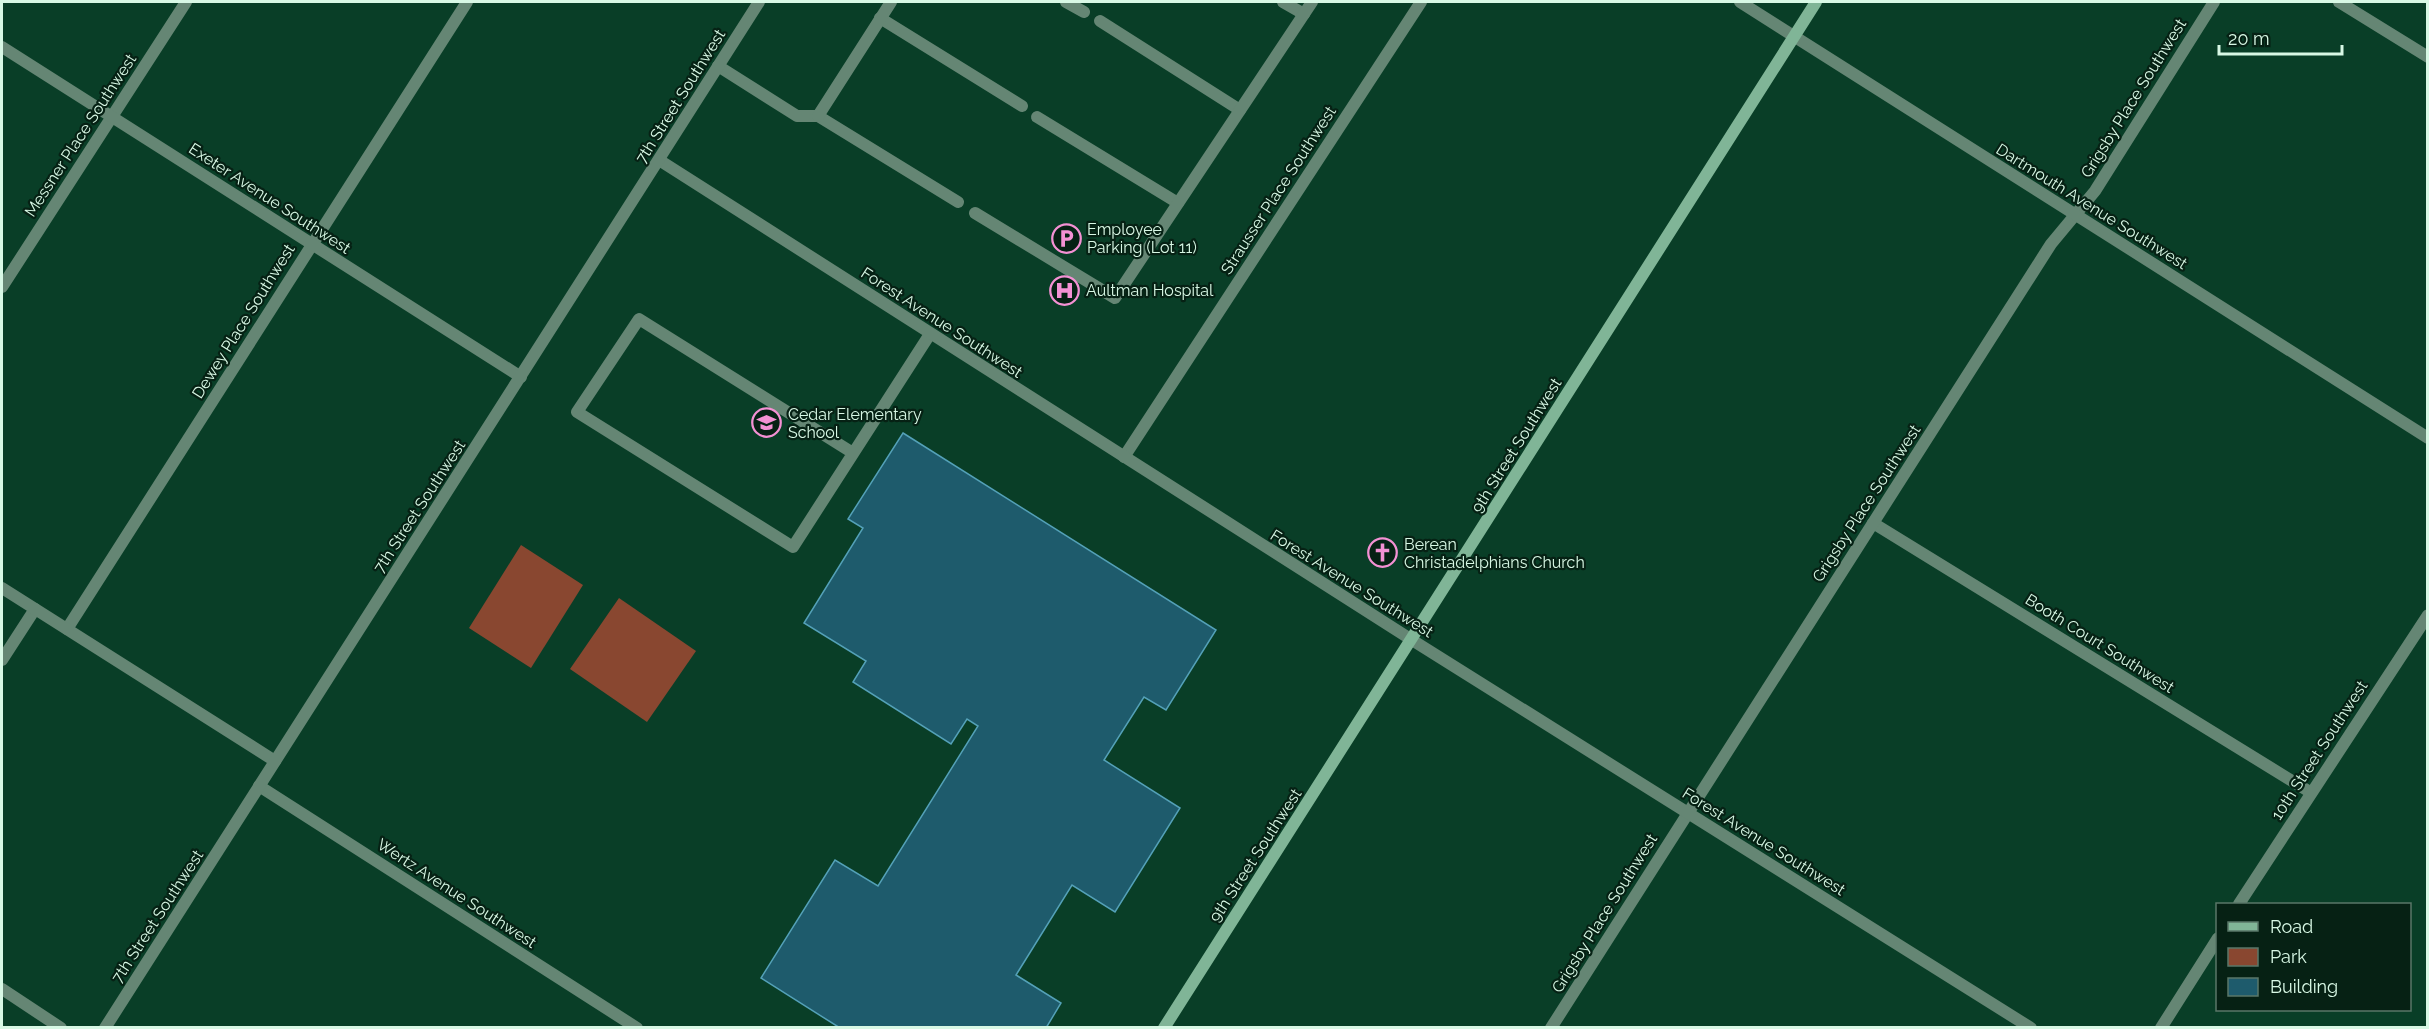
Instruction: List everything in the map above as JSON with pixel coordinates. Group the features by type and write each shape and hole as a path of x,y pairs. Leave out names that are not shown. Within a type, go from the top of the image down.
{"street":[{"name":"Messner Place Southwest","path":"2,287 186,2"},
{"name":"Dewey Place Southwest","path":"67,629 467,2"},
{"name":"7th Street Southwest","path":"105,1028 759,2"},
{"path":"818,116 891,2"},
{"path":"1066,2 1084,12"},
{"path":"1283,2 1304,14"},
{"path":"975,213 1115,298 1312,2"},
{"name":"Strausser Place Southwest","path":"1124,457 1421,2"},
{"name":"Dartmouth Avenue Southwest","path":"1740,2 2427,438"},
{"name":"9th Street Southwest","path":"1164,1028 1816,2"},
{"name":"Grigsby Place Southwest","path":"1551,1028 2050,244 2095,191 2214,2"},
{"path":"2339,2 2427,57"},
{"path":"880,18 1022,106"},
{"path":"1100,21 1240,110"},
{"name":"Exeter Avenue Southwest","path":"2,47 521,377"},
{"path":"718,66 797,116 818,116 958,202"},
{"path":"1037,117 1178,203"},
{"name":"Forest Avenue Southwest","path":"659,160 1412,640 2031,1028"},
{"path":"854,453 639,319 577,412 793,547 854,453 930,334"},
{"name":"Booth Court Southwest","path":"1873,523 2310,792"},
{"path":"2,588 275,761"},
{"path":"2,660 35,609"},
{"name":"10th Street Southwest","path":"2240,903 2427,615"},
{"name":"Wertz Avenue Southwest","path":"260,786 637,1028"},
{"path":"2161,1028 2216,940"},
{"path":"2,990 60,1028"}],"green space":[{"path":"521,545 583,585 531,668 469,628"},
{"path":"619,598 696,651 647,722 570,669"}],"building":[{"path":"903,433 1216,630 1166,710 1144,697 1104,760 1180,808 1115,912 1072,885 1016,975 1061,1003 1046,1028 840,1028 761,978 835,860 878,886 978,726 967,719 951,744 853,682 866,661 804,623 863,528 848,519"}],"place":[{"name":"Employee Parking (Lot 11)","path":"1066,238"},
{"name":"Aultman Hospital","path":"1065,290"},
{"name":"Cedar Elementary School","path":"767,423"},
{"name":"Berean Christadelphians Church","path":"1383,553"}]}
